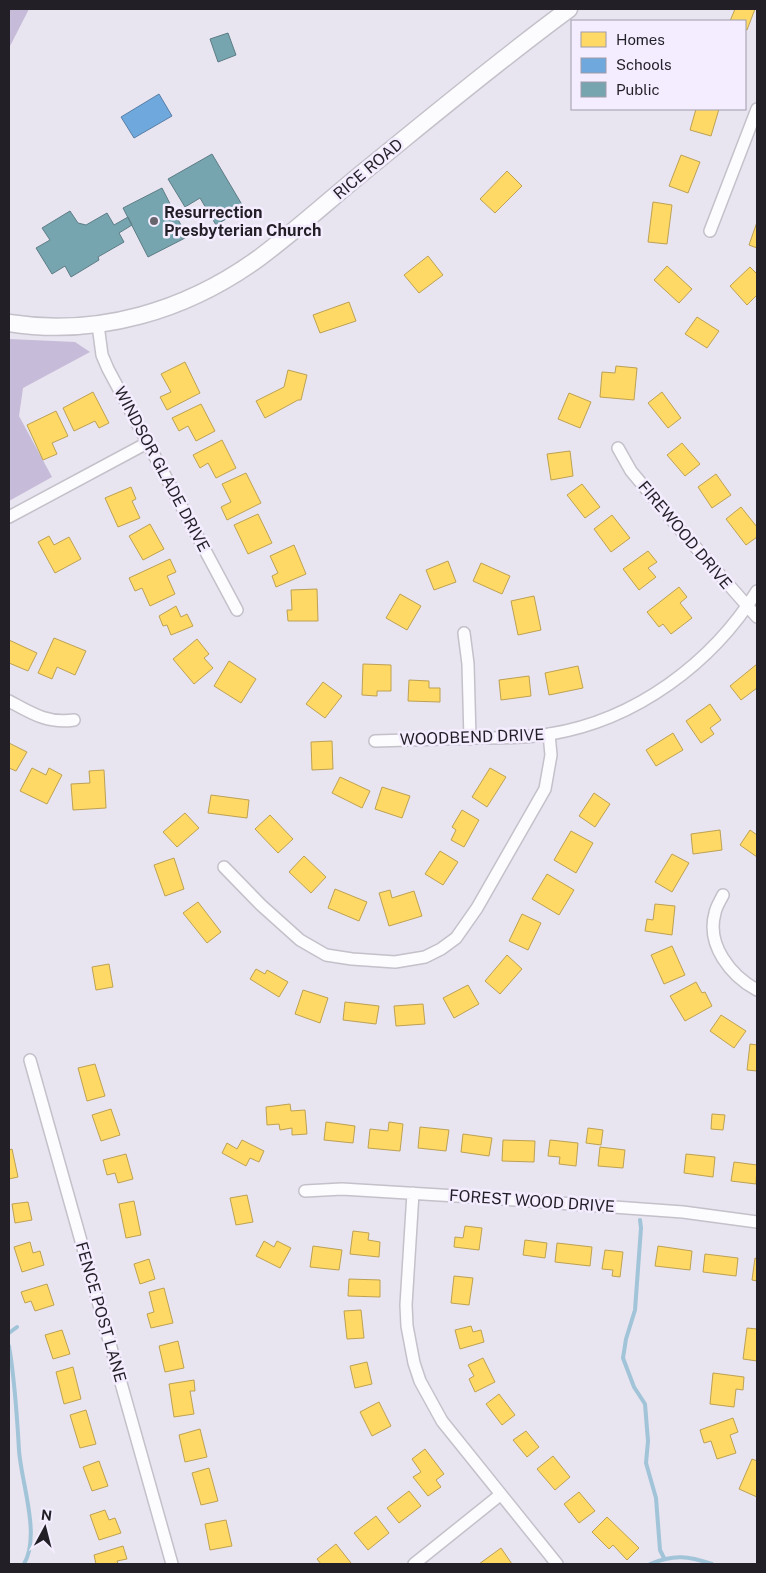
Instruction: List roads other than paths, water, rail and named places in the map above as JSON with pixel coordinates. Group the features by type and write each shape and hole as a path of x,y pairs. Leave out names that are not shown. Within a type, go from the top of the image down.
{"street":[{"name":"RICE ROAD","path":"9,322 45,327 98,325 139,317 202,293 235,275 287,236 458,94 569,9"},
{"path":"710,230 757,109"},
{"name":"WINDSOR GLADE DRIVE","path":"98,325 102,355 147,444 237,610"},
{"path":"9,517 147,444"},
{"name":"FIREWOOD DRIVE","path":"618,448 631,471 676,526 757,617"},
{"name":"WOODBEND DRIVE","path":"376,741 520,738 567,731 608,717 633,707 654,695 698,661 730,629 757,591"},
{"path":"464,633 468,664 470,738"},
{"path":"9,701 49,720 63,722 74,720"},
{"path":"224,867 261,905 300,940 326,955 395,962 425,958 456,938 477,908 545,789 551,754 549,734"},
{"path":"723,895 715,912 713,925 714,937 719,952 731,970 748,985 757,990"},
{"name":"FENCE POST LANE","path":"30,1060 172,1564"},
{"name":"FOREST WOOD DRIVE","path":"305,1191 342,1189 683,1212 757,1222"},
{"path":"413,1194 406,1305 407,1326 414,1363 420,1381 442,1422 557,1564"},
{"path":"414,1564 500,1495"}],"waterway":[{"path":"640,1220 635,1310 626,1339 623,1358 634,1387 645,1404 648,1441 646,1463 656,1498 660,1550 664,1558"},
{"path":"9,1333 17,1327"},
{"path":"9,1346 17,1411 20,1463 29,1508 31,1538 29,1552 24,1564"},
{"path":"650,1564 674,1557 696,1559 712,1564"}],"place":[{"name":"Resurrection Presbyterian Church","path":"154,221"}]}
